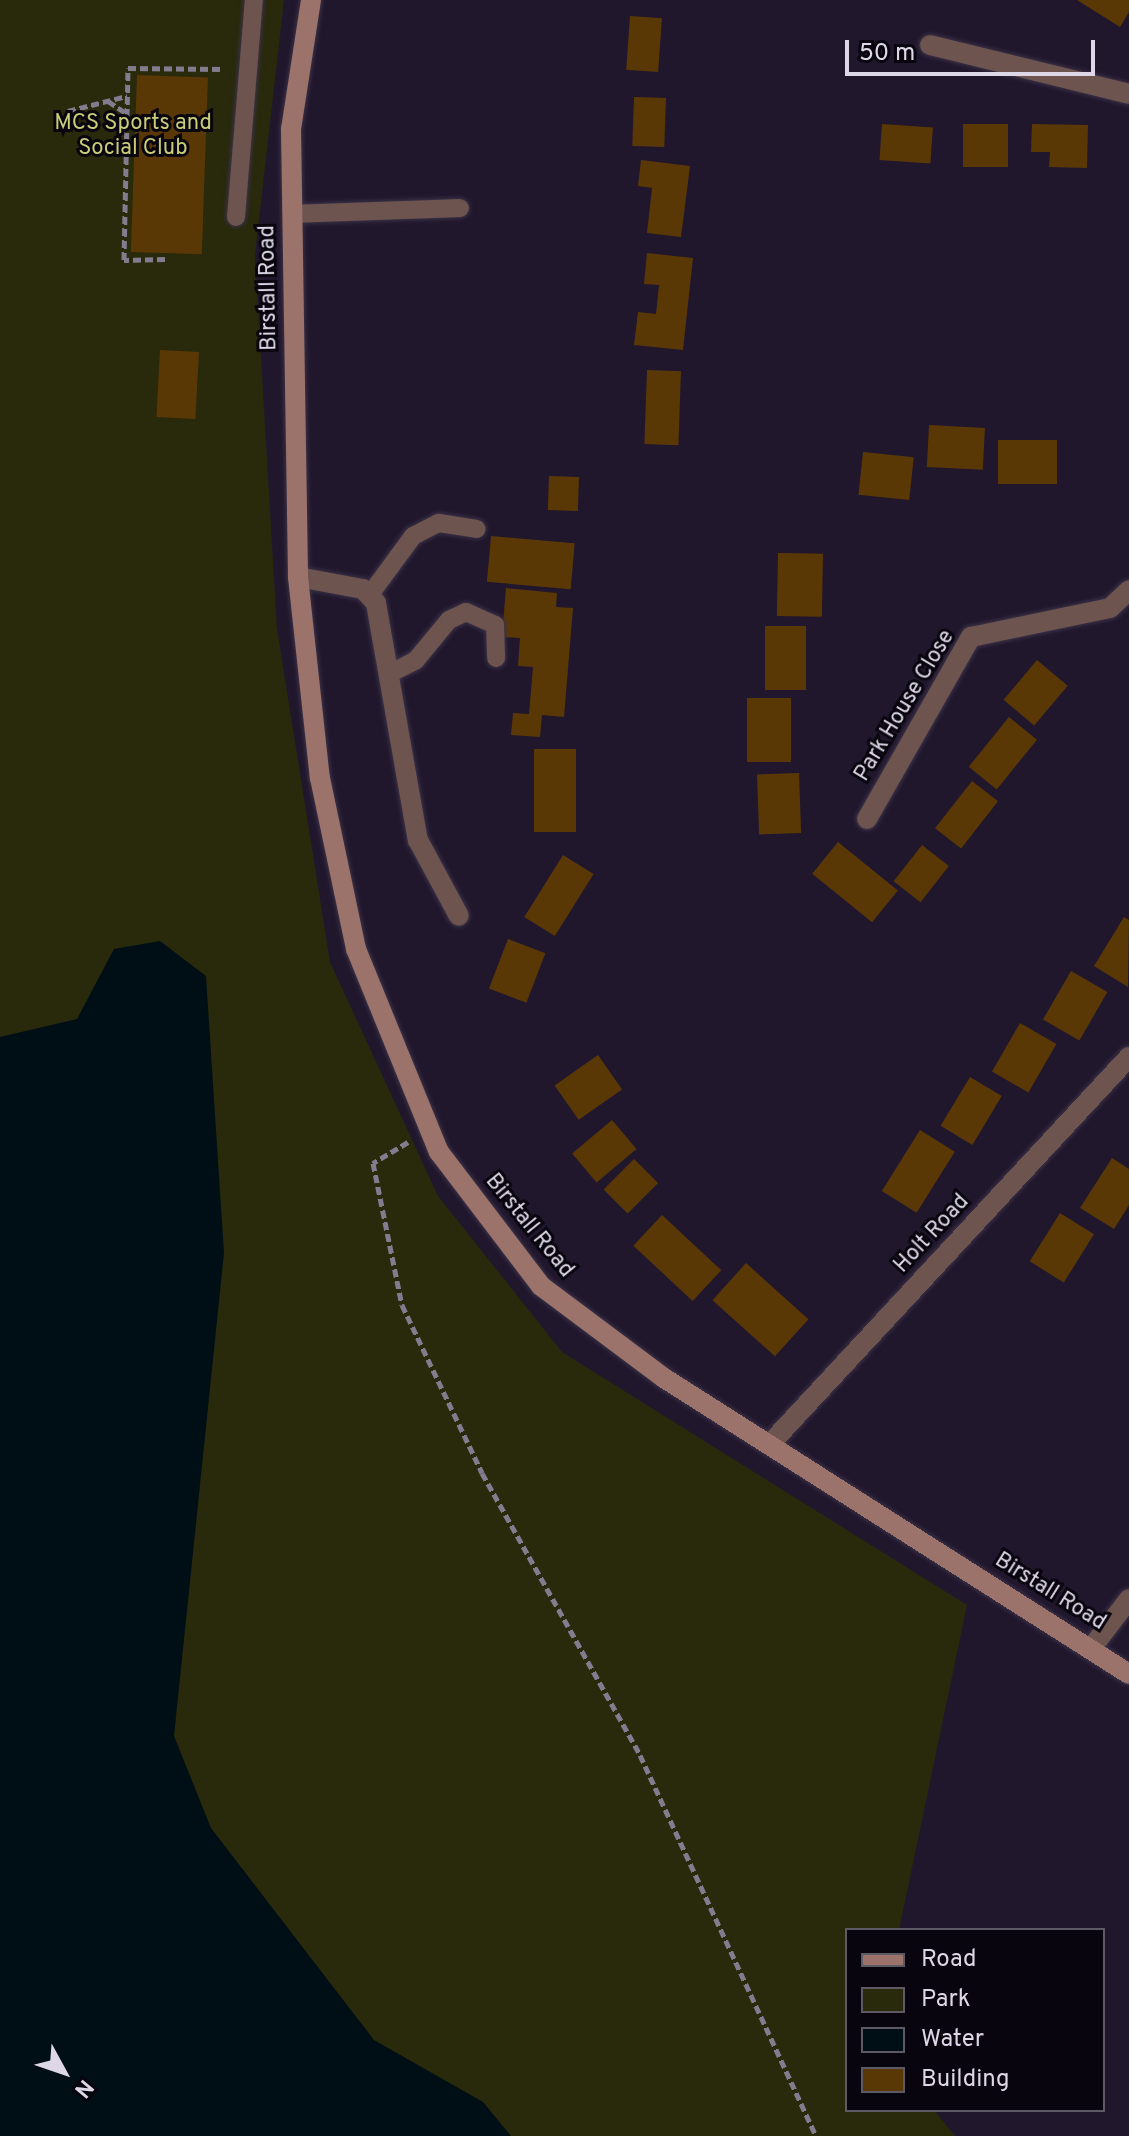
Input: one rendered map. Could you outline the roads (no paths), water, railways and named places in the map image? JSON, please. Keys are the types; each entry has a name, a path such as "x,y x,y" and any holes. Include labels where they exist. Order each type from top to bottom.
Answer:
{"street":[{"name":"Birstall Road","path":"311,0 291,129 298,577 320,778 356,949 429,1129 541,1286 664,1378 1093,1646 1129,1674"},
{"path":"930,45 1129,94"},
{"path":"298,577 369,596 389,674 418,840 459,916"},
{"name":"Park House Close","path":"867,819 971,637 1110,608 1129,590"},
{"name":"Holt Road","path":"770,1444 1129,1057"},
{"path":"1093,1646 1129,1599"}],"lane":[{"path":"236,217 254,0"},
{"path":"292,214 460,208"},
{"path":"369,596 413,536 439,523 477,529"},
{"path":"389,674 416,660 449,620 466,612 495,625 496,658"}],"water":[{"path":"160,941 206,976 224,1253 174,1736 211,1828 374,2040 483,2102 511,2136 0,2136 0,1037 77,1019 114,949"}],"park label":[{"name":"MCS Sports and Social Club","path":"133,136"}]}
